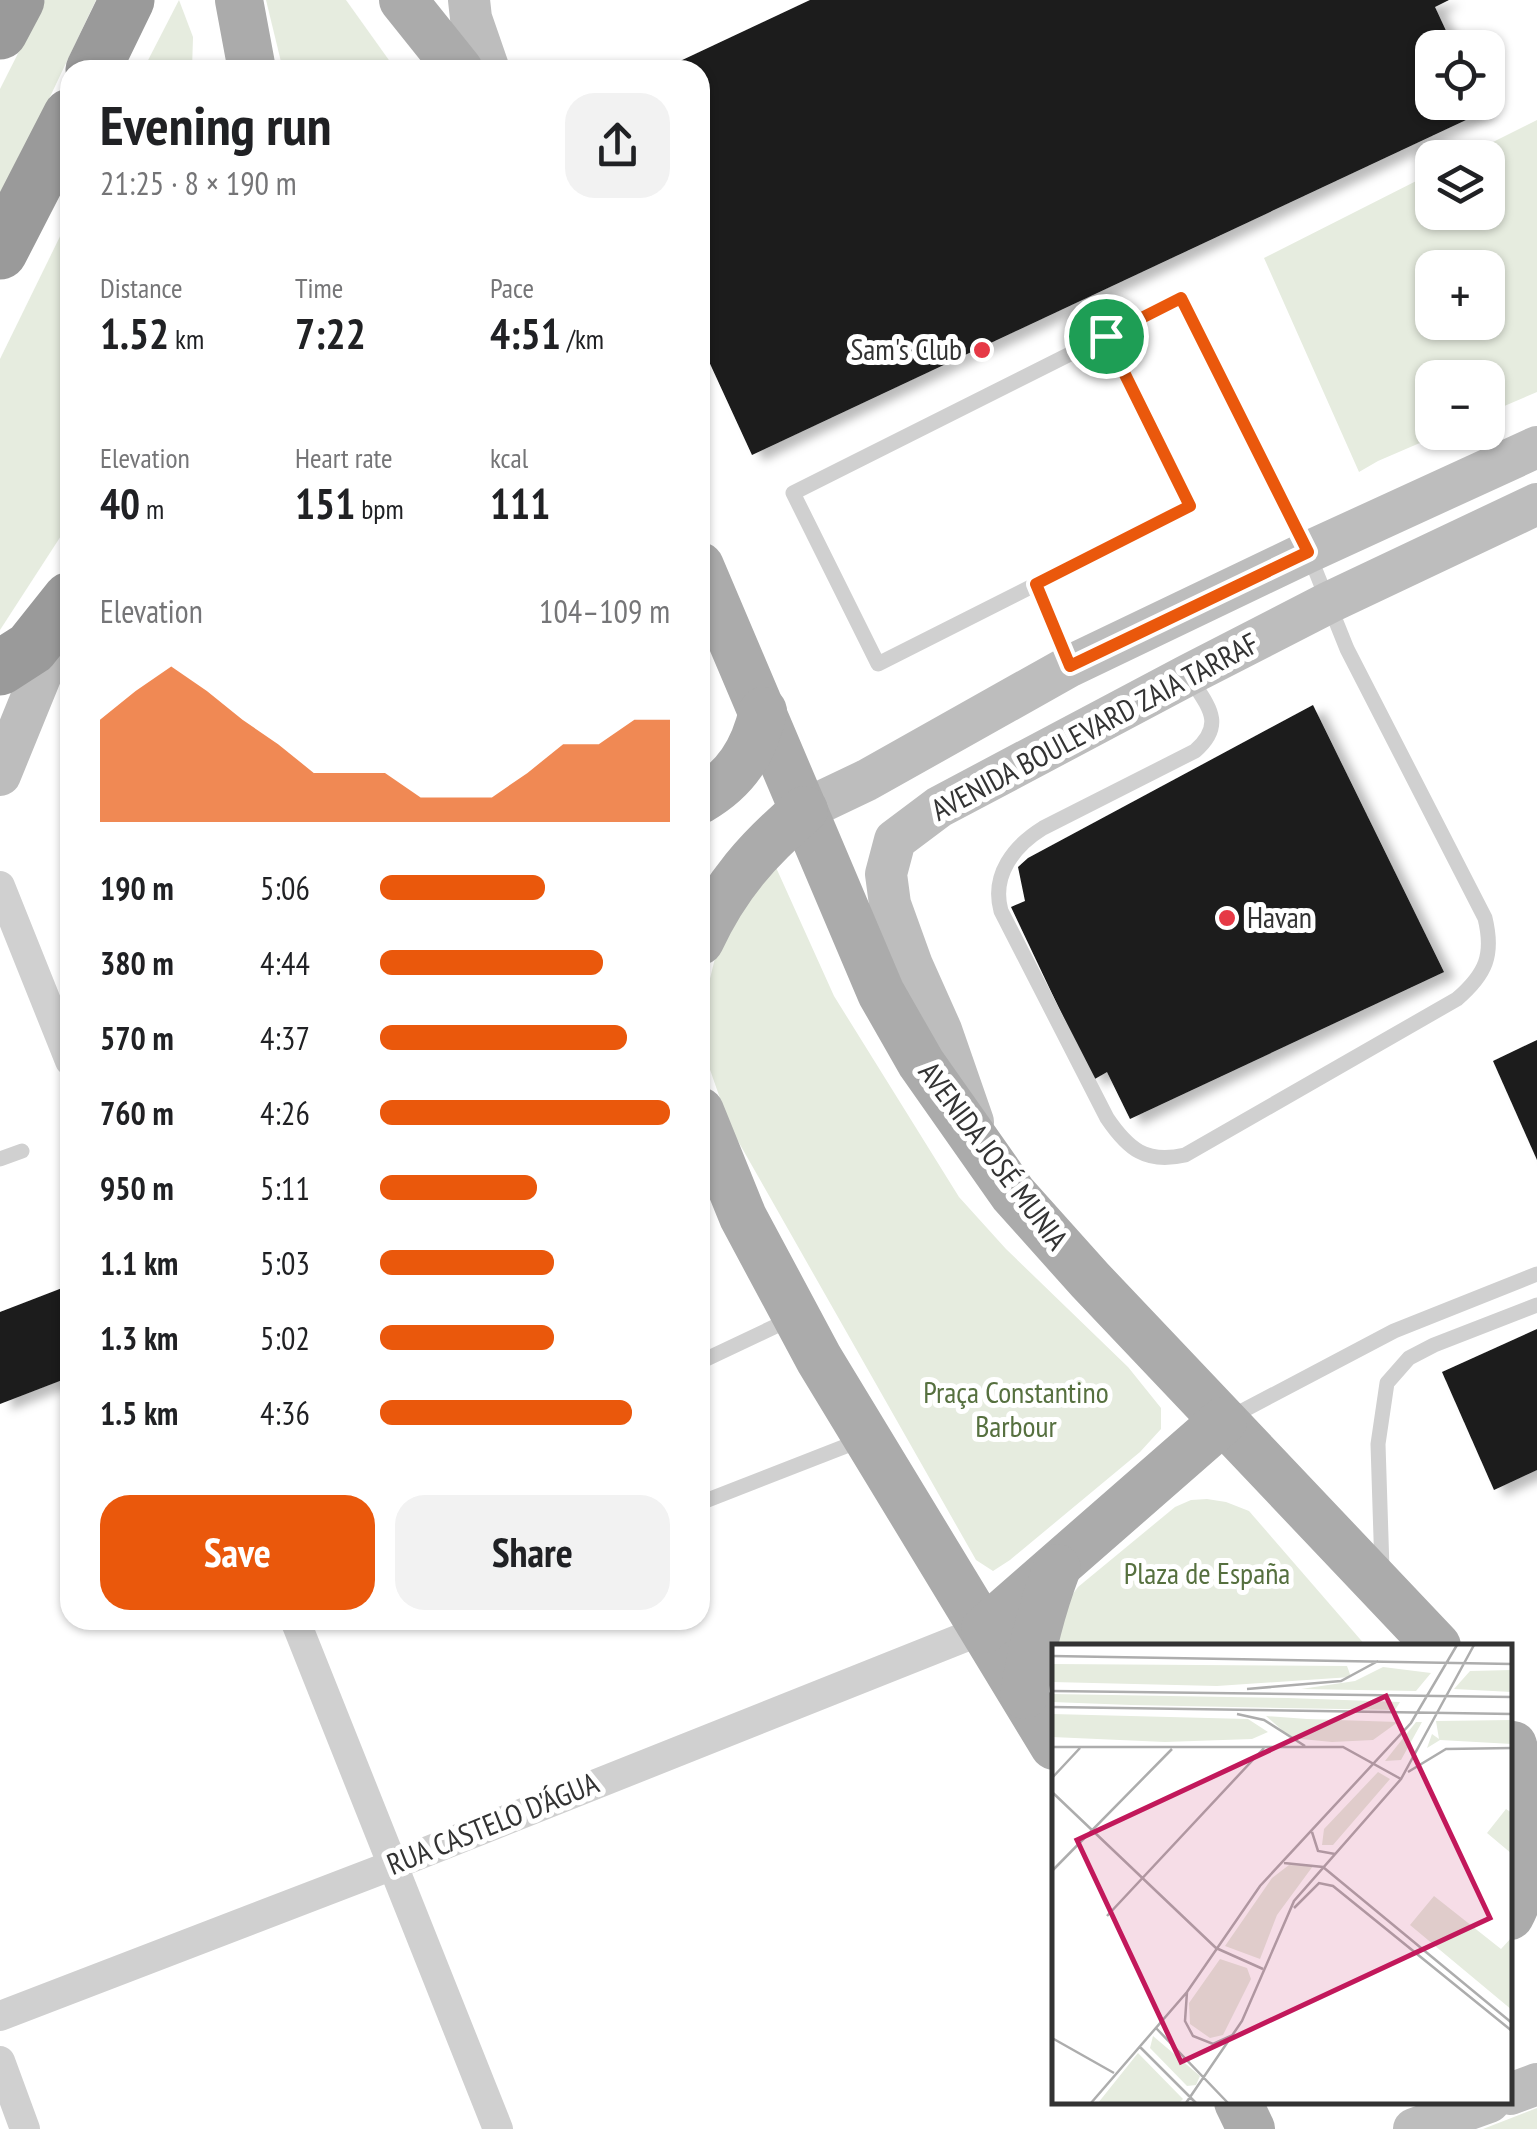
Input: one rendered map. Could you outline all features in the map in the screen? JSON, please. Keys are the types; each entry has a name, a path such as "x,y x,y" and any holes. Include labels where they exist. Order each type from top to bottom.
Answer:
{"highway":[{"path":"0,32 17,0"},
{"path":"0,252 60,135"},
{"path":"0,668 31,648 60,614"}],"main road":[{"path":"239,0 250,60"},
{"path":"404,0 451,60"},
{"path":"469,0 486,60"},
{"name":"AVENIDA BOULEVARD ZAIA TARRAF","path":"804,810 868,780 1070,666 1537,447"},
{"name":"AVENIDA BOULEVARD ZAIA TARRAF","path":"982,1147 941,1030 890,904 886,874 895,840 939,807 1188,675 1330,602 1537,504"},
{"name":"AVENIDA JOSÉ MUNIA","path":"710,589 881,992 920,1062 1013,1194 1435,1644"},
{"path":"0,775 60,627"},
{"path":"710,794 736,772 749,754 763,711"},
{"path":"710,918 738,874 804,810"},
{"path":"710,1135 743,1218 819,1360 1052,1743"},
{"path":"984,1629 1223,1421"},
{"path":"1024,1696 1040,1613 1056,1568"},
{"path":"1512,1913 1518,1904 1531,1843 1520,1755"},
{"path":"1512,2093 1537,2084"},
{"path":"1239,2104 1250,2129"},
{"path":"1414,2129 1483,2104"}],"street":[{"path":"0,886 60,1036"},
{"name":"RUA CASTELO D'ÁGUA","path":"0,2016 984,1629"},
{"path":"298,1630 498,2129"},
{"path":"0,2061 25,2129"}],"lane":[{"path":"1106,336 1190,506 878,664 793,494 1181,298 1308,552 1347,649 1485,918 1490,937 1482,972 1457,999 1184,1155 1167,1159 1151,1158 1134,1149 1107,1118 1001,911 998,898 1005,866 1028,837 1206,742 1212,728 1212,713 1188,675"},
{"path":"1036,584 1070,666"},
{"path":"1223,1421 1394,1332 1537,1274"},
{"path":"1383,1588 1378,1444 1386,1383 1410,1358 1434,1345 1537,1304"},
{"path":"710,1357 796,1316"},
{"path":"710,1499 867,1438"}],"green space":[{"path":"45,0 96,0 67,60 60,60 60,76 0,208 0,89"},
{"path":"179,0 193,37 192,60 148,60"},
{"path":"266,0 346,0 389,60 281,60"},
{"path":"1537,120 1537,392 1505,406 1505,360 1415,360 1415,445 1359,472 1264,258 1415,182 1415,230 1505,230 1505,140 1497,140"},
{"path":"60,236 60,537 0,630 0,359"},
{"name":"Praça Constantino Barbour","path":"774,863 834,996 959,1197 1006,1249 1128,1367 1161,1408 1161,1429 1140,1452 993,1571 976,1560 730,1127 710,1070 710,979 717,950"},
{"name":"Plaza de España","path":"1191,1500 1226,1502 1249,1511 1364,1644 1058,1644 1055,1639 1067,1602 1078,1587 1175,1507"},
{"path":"1537,2108 1537,2129 1483,2129"}],"building":[{"name":"Sam's Club","path":"810,0 1449,0 1435,7 1446,30 1415,30 1415,120 1466,120 1423,140 1415,140 1415,144 752,455 710,364 710,60 682,60"},
{"path":"1313,705 1444,972 1130,1119 1107,1072 1093,1080 1011,907 1025,901 1018,867 1028,858"},
{"path":"1537,1040 1537,1160 1493,1061"},
{"path":"60,1289 60,1381 0,1404 0,1312"},
{"path":"1537,1329 1537,1470 1494,1490 1442,1372"}],"place":[{"name":"Sam's Club","path":"982,350"},
{"name":"Havan","path":"1227,918"}],"route":[{"path":"1181,298 1308,552 1070,666 1036,584 1190,506 1106,336 1181,298"}]}
